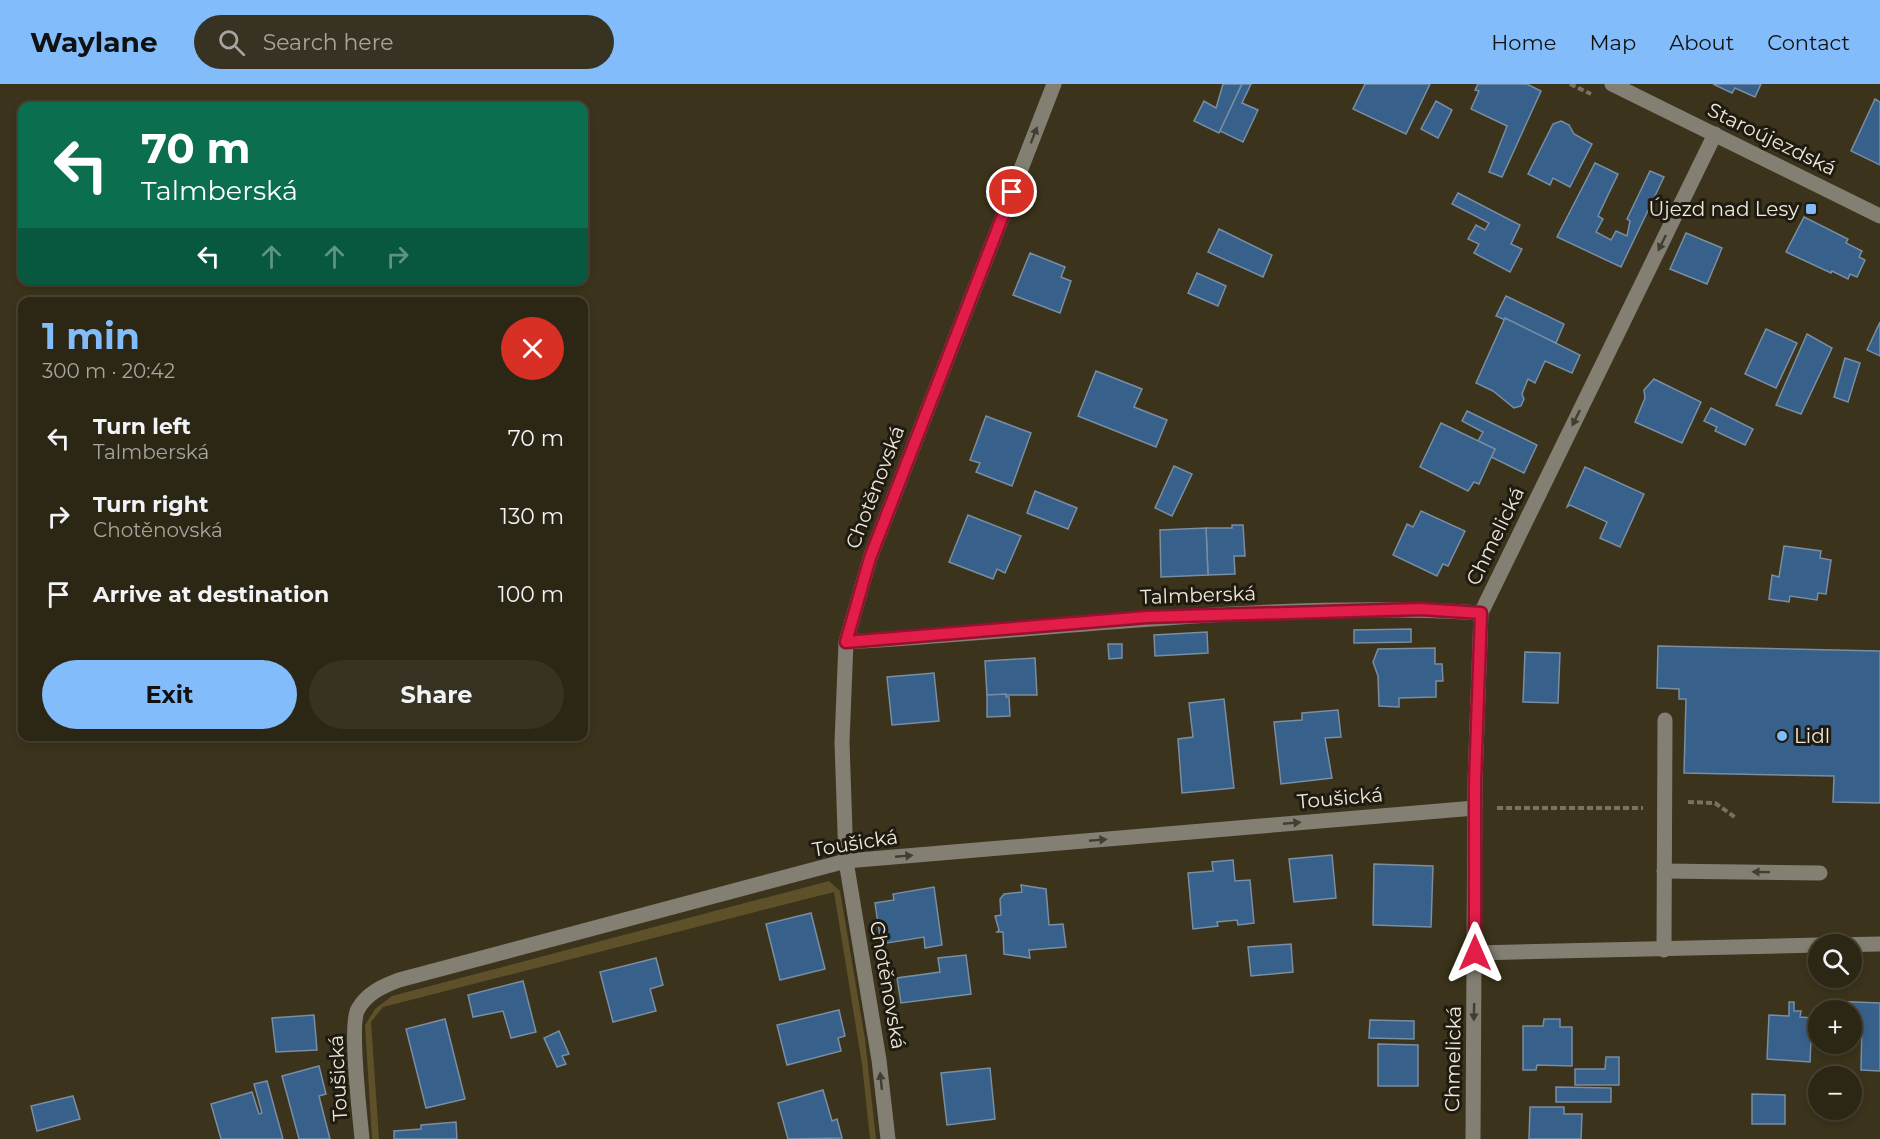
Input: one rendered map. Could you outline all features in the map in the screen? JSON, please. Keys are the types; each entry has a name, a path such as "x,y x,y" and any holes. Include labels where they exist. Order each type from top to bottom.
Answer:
{"street":[{"name":"Chotěnovská","path":"888,1139 879,1060 846,861 842,742 846,642 870,558 1054,84"},
{"name":"Staroújezdská","path":"1612,84 1880,216"},
{"name":"Chmelická","path":"1473,1139 1475,807 1481,613 1715,134"},
{"name":"Talmberská","path":"846,642 1147,617 1420,609 1481,613"},
{"path":"1664,950 1665,720"},
{"name":"Toušická","path":"362,1139 355,1034 357,1010 375,989 399,980 846,861 1475,807"},
{"path":"1664,871 1820,873"},
{"path":"1862,944 1880,944"},
{"path":"1475,953 1808,945"}],"path":[{"path":"1475,807 1664,808 1685,802 1715,803 1736,818"}],"shaded area":[{"path":"829,881 840,891 865,1039 876,1139 870,1139 862,1064 834,892 383,1007 371,1022 379,1139 372,1139 365,1025 375,1009 392,996"}],"building":[{"path":"1223,84 1242,84 1219,133 1194,121 1204,101 1216,108"},
{"path":"1242,84 1251,84 1242,103 1258,110 1243,142 1220,131"},
{"path":"1365,84 1430,84 1406,134 1353,109"},
{"path":"1478,84 1527,84 1541,91 1502,177 1489,172 1507,126 1471,109 1479,91 1475,90"},
{"path":"1713,84 1761,84 1755,97 1735,88 1732,93"},
{"path":"1875,99 1880,102 1880,165 1851,151"},
{"path":"1436,101 1452,110 1438,138 1421,129"},
{"path":"1561,121 1569,125 1574,134 1592,144 1570,187 1553,178 1550,185 1528,174 1553,124"},
{"path":"1595,163 1618,174 1598,216 1603,219 1596,232 1611,240 1616,231 1627,236 1630,221 1627,219 1650,171 1664,177 1621,267 1557,237"},
{"path":"1458,193 1520,225 1511,244 1522,249 1510,272 1474,253 1479,244 1468,239 1476,225 1485,230 1489,223 1452,204"},
{"path":"1804,217 1848,239 1846,243 1862,251 1859,257 1865,260 1857,277 1850,274 1848,279 1786,252"},
{"path":"1219,229 1272,255 1263,277 1208,252"},
{"path":"1686,233 1722,248 1707,284 1670,269"},
{"path":"1030,253 1065,267 1061,277 1071,281 1060,313 1013,295"},
{"path":"1197,273 1226,286 1218,306 1188,293"},
{"path":"1506,296 1564,324 1556,343 1496,316"},
{"path":"1505,318 1580,355 1572,373 1545,361 1535,383 1528,379 1522,394 1524,399 1521,406 1514,408 1493,391 1476,383"},
{"path":"1880,322 1880,356 1867,350"},
{"path":"1766,329 1797,343 1776,388 1745,374"},
{"path":"1807,334 1832,348 1801,414 1776,405"},
{"path":"1845,358 1860,363 1848,402 1834,397"},
{"path":"1096,371 1142,389 1134,407 1167,420 1156,447 1078,416"},
{"path":"1654,379 1701,402 1682,443 1635,422 1645,398 1644,390"},
{"path":"1711,408 1753,429 1745,445 1715,431 1717,427 1704,421"},
{"path":"1467,411 1537,445 1524,473 1491,457 1495,449 1478,441 1483,432 1462,421"},
{"path":"986,416 1031,433 1012,486 976,472 980,463 970,460"},
{"path":"1441,423 1495,449 1479,484 1474,482 1468,491 1420,467"},
{"path":"1174,466 1192,474 1172,516 1155,508"},
{"path":"1585,467 1644,494 1620,547 1600,538 1607,522 1570,505 1567,507"},
{"path":"1035,491 1077,508 1068,529 1027,513"},
{"path":"1421,511 1465,531 1448,566 1443,564 1437,576 1393,555 1407,524 1413,527"},
{"path":"968,515 1021,536 1005,573 997,569 993,579 949,562"},
{"path":"1232,525 1243,525 1245,556 1234,556 1235,574 1208,575 1206,528 1232,528"},
{"path":"1206,528 1208,575 1161,577 1160,530"},
{"path":"1784,546 1821,551 1820,558 1831,560 1826,594 1818,593 1817,600 1790,596 1789,602 1769,599 1772,575 1779,577"},
{"path":"1411,629 1411,642 1354,643 1354,630"},
{"path":"1207,632 1208,653 1155,656 1154,635"},
{"path":"1108,644 1122,644 1122,658 1109,659"},
{"name":"Lidl","path":"1658,646 1880,651 1880,803 1833,802 1834,776 1684,773 1686,699 1679,699 1679,689 1657,688"},
{"path":"1435,648 1435,664 1442,664 1443,681 1436,681 1436,697 1399,698 1399,707 1379,706 1378,676 1373,662 1378,649"},
{"path":"1525,652 1560,653 1558,703 1523,702"},
{"path":"1035,658 1037,695 987,695 985,661"},
{"path":"934,673 939,721 892,725 887,677"},
{"path":"1006,694 1006,697 1009,697 1010,716 987,717 987,695"},
{"path":"1224,699 1234,788 1182,793 1178,739 1193,737 1189,703"},
{"path":"1338,710 1341,737 1325,738 1332,778 1281,784 1274,722 1302,720 1302,713"},
{"path":"1332,855 1336,898 1294,902 1289,859"},
{"path":"1233,860 1235,881 1250,880 1254,923 1238,925 1237,920 1217,922 1218,926 1193,929 1188,873 1213,871 1212,862"},
{"path":"1374,864 1433,866 1431,927 1373,925"},
{"path":"1021,885 1046,889 1049,925 1063,924 1066,947 1029,950 1030,958 1004,954 1003,932 997,932 999,930 995,916 1001,915 1000,899 1004,894 1022,892"},
{"path":"934,887 942,945 925,948 924,937 881,944 875,903 894,900 893,894"},
{"path":"811,913 825,969 780,980 766,924"},
{"path":"1291,944 1293,972 1251,976 1248,947"},
{"path":"966,955 971,994 901,1003 897,978 940,972 938,958"},
{"path":"656,958 663,985 650,989 656,1011 613,1022 600,972"},
{"path":"523,981 536,1032 511,1038 503,1011 473,1017 468,995"},
{"path":"1789,1002 1794,1002 1794,1011 1801,1011 1800,1017 1808,1018 1810,1062 1767,1059 1769,1015 1789,1016"},
{"path":"1862,1002 1880,1003 1880,1071 1862,1070"},
{"path":"839,1010 845,1036 838,1038 841,1051 787,1065 777,1025"},
{"path":"314,1015 317,1050 276,1052 272,1018"},
{"path":"445,1019 465,1099 426,1108 406,1029"},
{"path":"1544,1019 1560,1019 1560,1027 1572,1027 1572,1066 1537,1065 1536,1070 1523,1070 1523,1026 1543,1026"},
{"path":"1370,1020 1414,1021 1414,1039 1369,1038"},
{"path":"559,1031 569,1054 562,1056 566,1064 557,1067 544,1038"},
{"path":"1378,1044 1418,1045 1418,1086 1378,1086"},
{"path":"1606,1057 1619,1057 1619,1085 1575,1085 1575,1069 1605,1069"},
{"path":"319,1066 326,1094 319,1096 330,1139 299,1139 282,1076"},
{"path":"990,1068 995,1119 947,1125 941,1073"},
{"path":"267,1081 283,1139 221,1139 211,1104 252,1092 259,1114 262,1113 254,1084"},
{"path":"1556,1087 1611,1088 1611,1102 1556,1102"},
{"path":"823,1090 832,1121 837,1119 842,1138 788,1139 778,1103"},
{"path":"1752,1094 1785,1095 1785,1124 1752,1124"},
{"path":"73,1096 80,1119 37,1131 31,1106"},
{"path":"1530,1107 1564,1107 1564,1114 1582,1114 1581,1139 1529,1139"},
{"path":"456,1122 457,1139 394,1139 394,1131 421,1129 421,1125"}],"place":[{"name":"Újezd nad Lesy","path":"1811,209"},
{"name":"Lidl","path":"1782,736"}],"route":[{"path":"1012,192 870,558 846,642 1147,617 1420,609 1481,613 1475,781 1475,953"}]}
